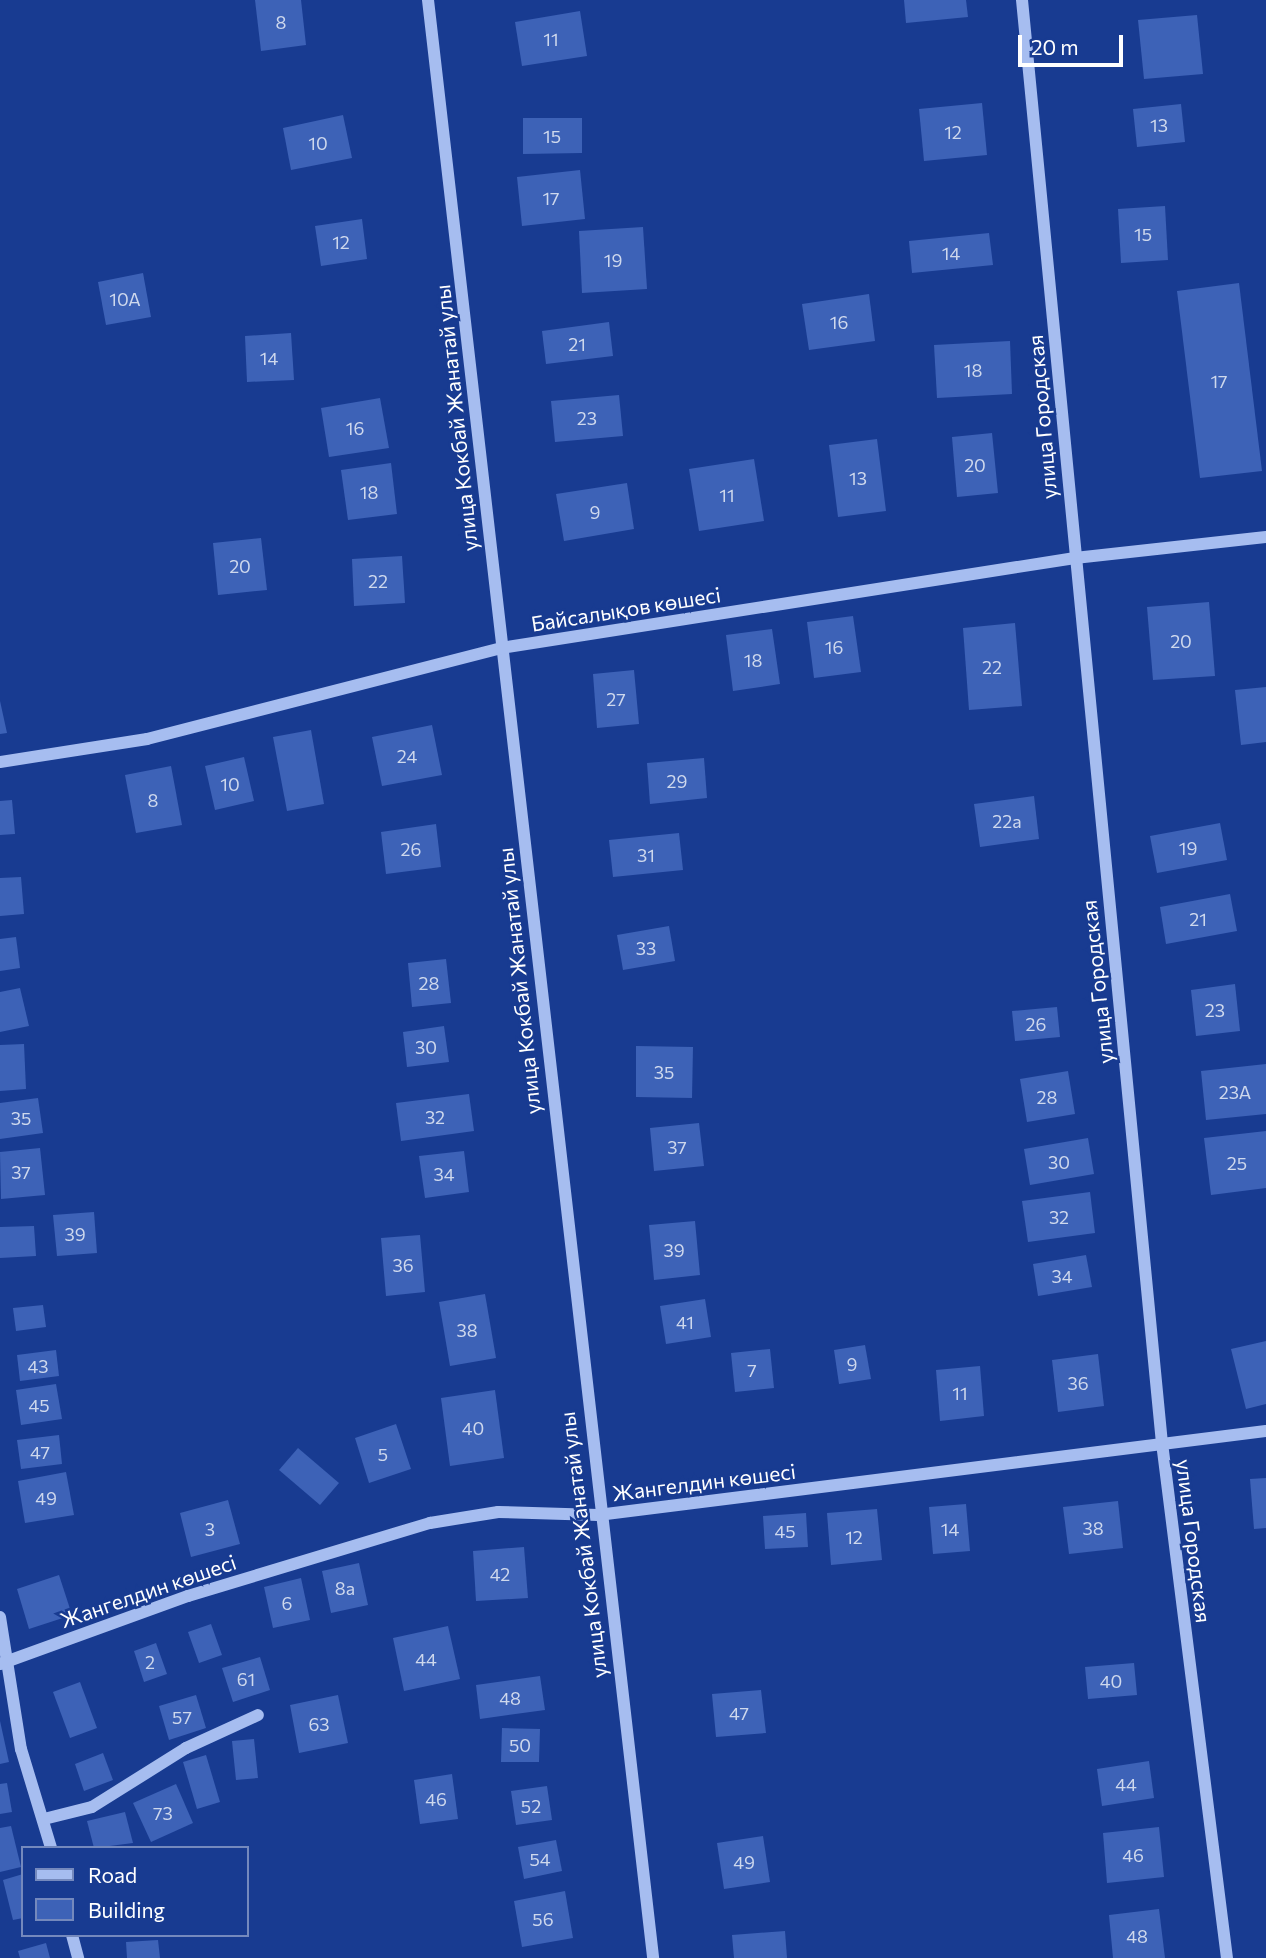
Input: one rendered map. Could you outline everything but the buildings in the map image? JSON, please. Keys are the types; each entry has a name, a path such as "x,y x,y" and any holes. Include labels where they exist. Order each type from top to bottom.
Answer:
{"street":[{"name":"улица Кокбай Жанатай улы","path":"428,0 598,1515 653,1958"},
{"name":"улица Городская","path":"1022,0 1162,1443 1227,1958"},
{"name":"Байсалықов көшесі","path":"0,762 147,739 501,648 1075,558 1266,537"},
{"name":"Жангелдин көшесі","path":"3,1663 188,1595 430,1523 498,1512 598,1515 1266,1431"},
{"path":"0,1617 3,1663 21,1749 51,1846"},
{"path":"44,1819 92,1807 186,1748 258,1715"},
{"path":"73,1937 78,1958"}]}
